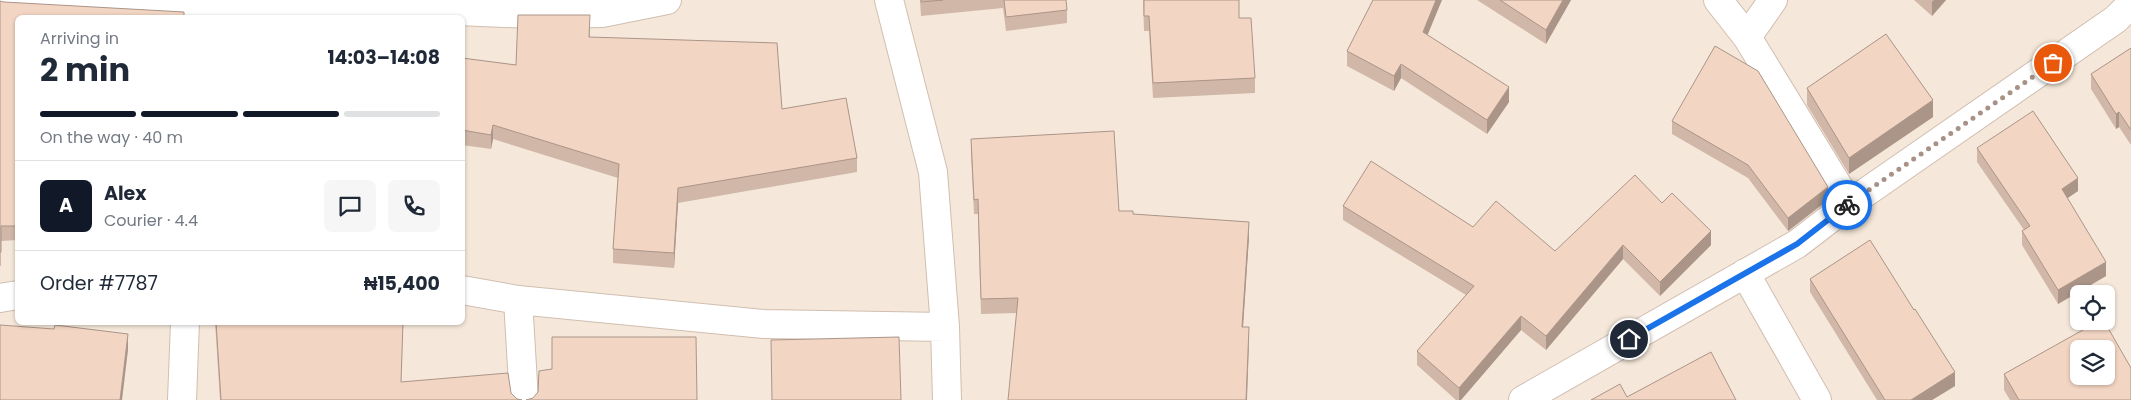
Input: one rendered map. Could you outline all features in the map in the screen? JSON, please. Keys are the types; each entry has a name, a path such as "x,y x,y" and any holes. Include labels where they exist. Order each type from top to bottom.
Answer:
{"street":[{"path":"0,0 173,11 360,7 416,13 531,14 666,0"},
{"path":"889,0 933,172 945,328 947,400"},
{"path":"1718,0 1747,37 1849,204"},
{"path":"1747,37 1773,0"},
{"path":"1523,400 1797,244 1849,204 2116,20 2131,4"},
{"path":"1746,273 1817,400"},
{"path":"465,291 518,300 764,324 945,328"},
{"path":"0,298 15,296"},
{"path":"518,300 524,400"},
{"path":"182,400 185,325"}],"shaded area":[{"path":"0,0 2131,0 2131,400 0,400"}],"building":[{"path":"921,0 943,0 921,2"},
{"path":"1004,0 1066,0 1067,10 1006,17"},
{"path":"1144,0 1239,0 1239,18 1251,18 1255,78 1153,83 1149,16 1144,16"},
{"path":"1373,0 1436,0 1423,32 1509,87 1487,120 1401,64 1394,76 1347,51"},
{"path":"1500,0 1563,0 1546,30"},
{"path":"0,1 184,12 184,15 15,15 15,226 1,226 0,252"},
{"path":"518,15 590,15 589,37 777,43 782,109 846,98 857,158 678,188 674,253 613,249 619,164 493,125 491,135 465,131 465,58 516,65"},
{"path":"1886,34 1933,100 1849,158 1807,88"},
{"path":"1715,46 1758,71 1828,187 1788,218 1748,165 1672,121"},
{"path":"2131,48 2131,130 2119,112 2116,114 2091,74"},
{"path":"2033,111 2078,178 2062,189 2106,262 2058,290 2022,231 2030,226 1977,148"},
{"path":"1114,131 1119,211 1133,211 1133,214 1249,222 1242,327 1249,327 1246,400 1008,400 1018,298 981,299 978,199 974,200 971,139"},
{"path":"1371,161 1473,227 1496,201 1555,251 1635,175 1662,203 1672,193 1711,231 1660,282 1623,245 1546,336 1521,316 1459,388 1417,351 1474,286 1343,206"},
{"path":"1870,240 1955,372 1911,400 1885,400 1810,279"},
{"path":"0,325 54,329 55,325 128,334 120,400 0,400"},
{"path":"216,325 403,325 401,382 508,373 511,393 517,399 522,400 221,400"},
{"path":"2083,330 2109,330 2115,340 2070,340 2070,385 2115,385 2115,340 2131,368 2131,400 2019,400 2004,374"},
{"path":"552,337 696,337 697,400 526,400 533,398 538,392 539,371 552,369"},
{"path":"899,337 901,400 772,400 771,340"},
{"path":"1711,352 1736,400 1591,400 1620,384 1627,397"}],"way so far":[{"path":"1847,205 2053,63"}],"route":[{"path":"1629,339 1797,244 1847,205"}]}
